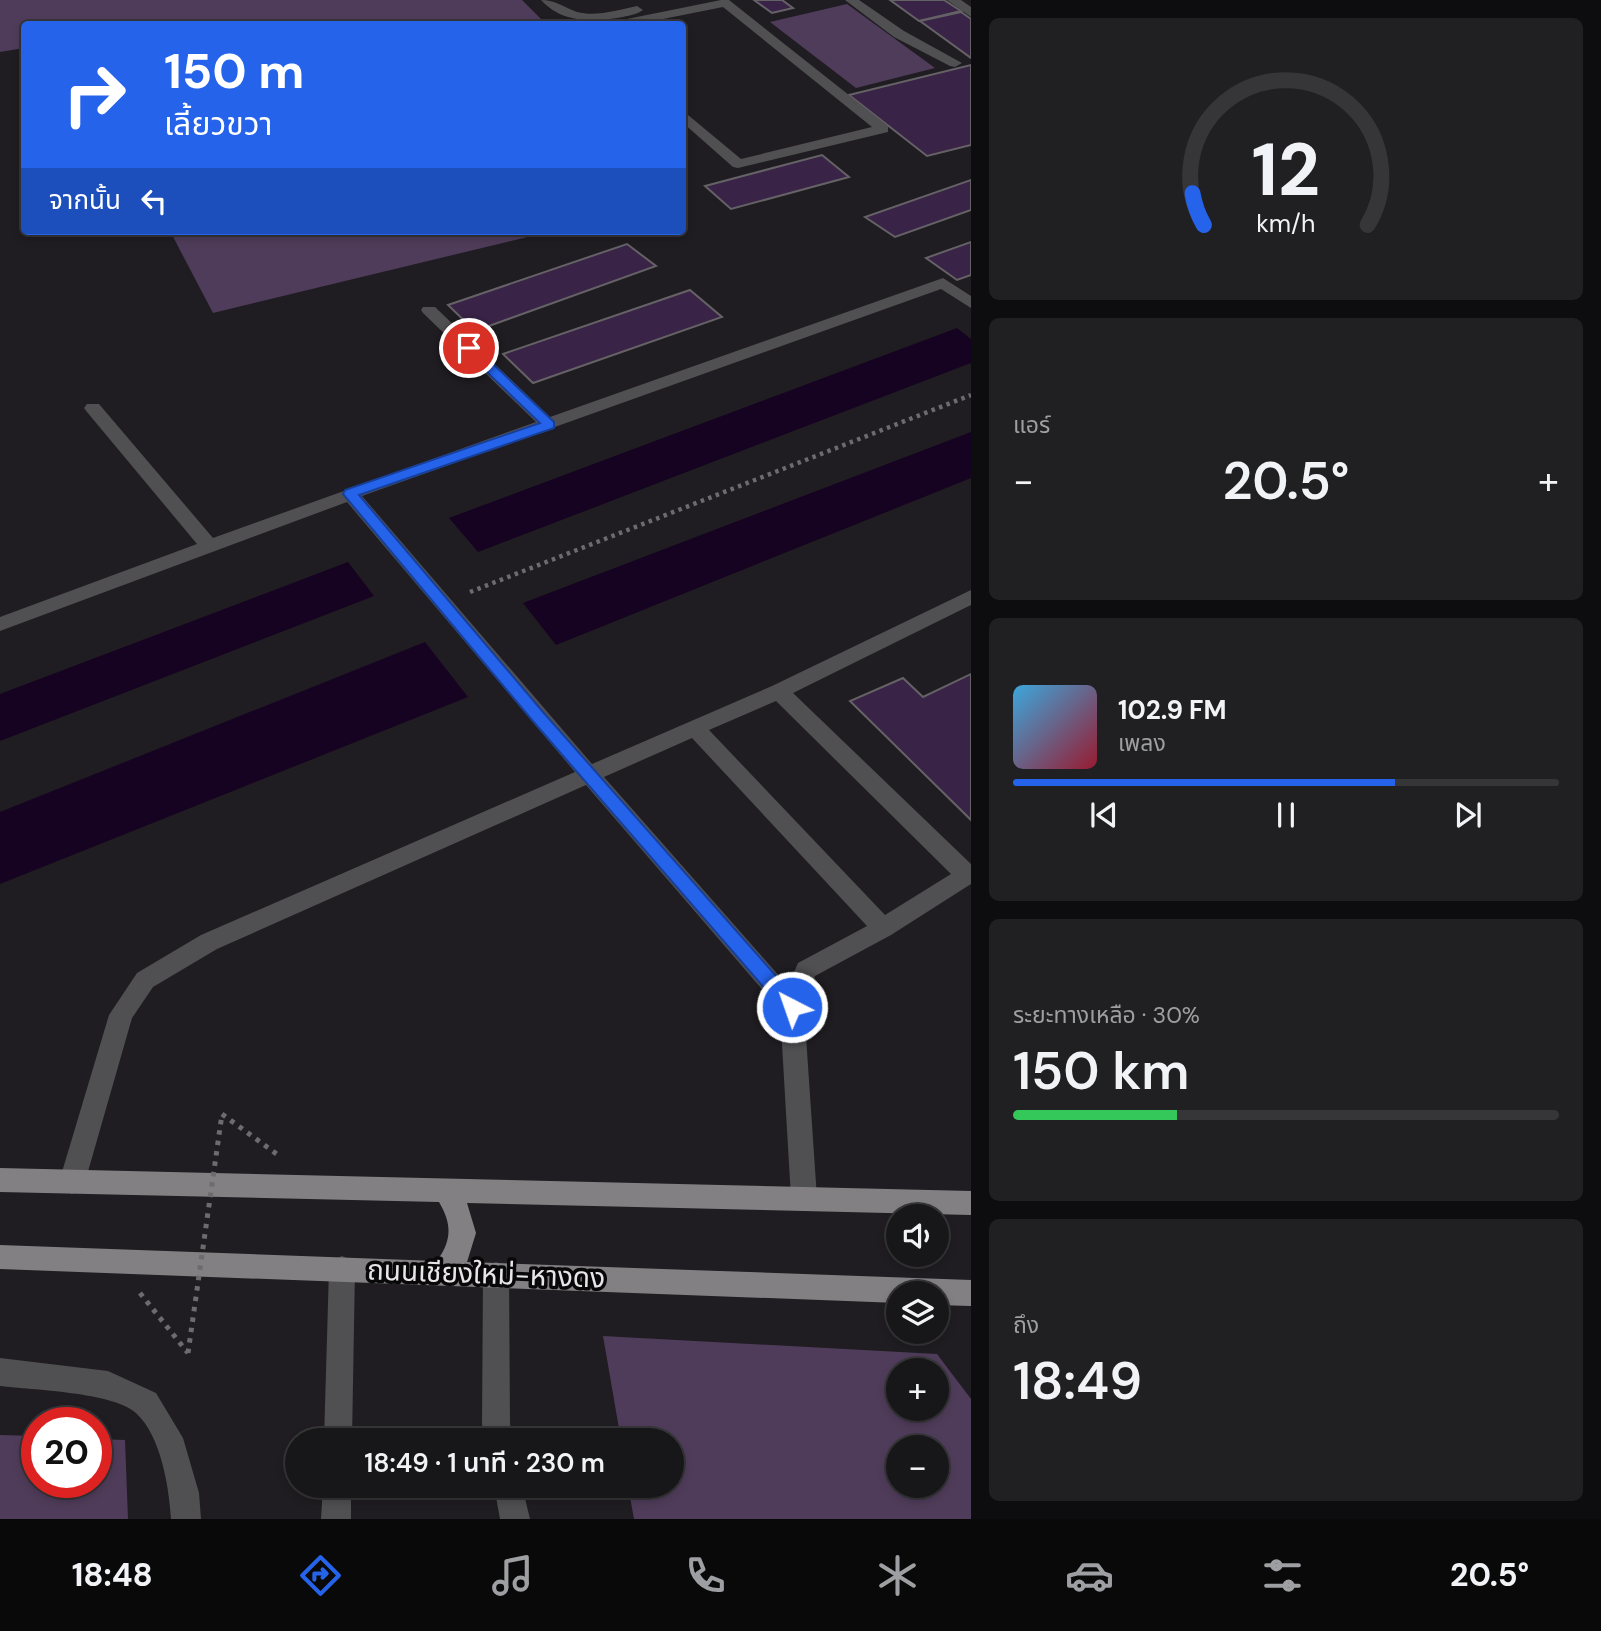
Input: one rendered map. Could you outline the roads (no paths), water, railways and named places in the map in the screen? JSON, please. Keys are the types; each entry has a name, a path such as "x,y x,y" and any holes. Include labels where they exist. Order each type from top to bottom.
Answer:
{"main road":[{"path":"0,1180 971,1203"},
{"path":"444,1273 459,1254 465,1233 459,1210 446,1191"},
{"name":"ถนนเชียงใหม่-หางดง","path":"0,1257 971,1293"}],"street":[{"path":"547,0 580,21 687,0"},
{"path":"852,0 899,34 956,63"},
{"path":"953,0 971,13"},
{"path":"637,21 725,3 883,129 738,164 686,118"},
{"path":"0,624 350,494 943,283 971,303"},
{"path":"429,310 549,425"},
{"path":"93,408 209,546"},
{"path":"350,494 440,603 792,1007"},
{"path":"72,1182 121,1015 145,980 209,942 779,691 971,597"},
{"path":"779,691 968,874 883,928 806,970 792,1007 804,1198"},
{"path":"695,728 883,928"},
{"path":"338,1428 342,1269"},
{"path":"496,1275 497,1428"},
{"path":"0,1373 108,1385 146,1403 169,1438 184,1493 186,1519"},
{"path":"337,1498 337,1519"},
{"path":"511,1498 515,1519"}]}
